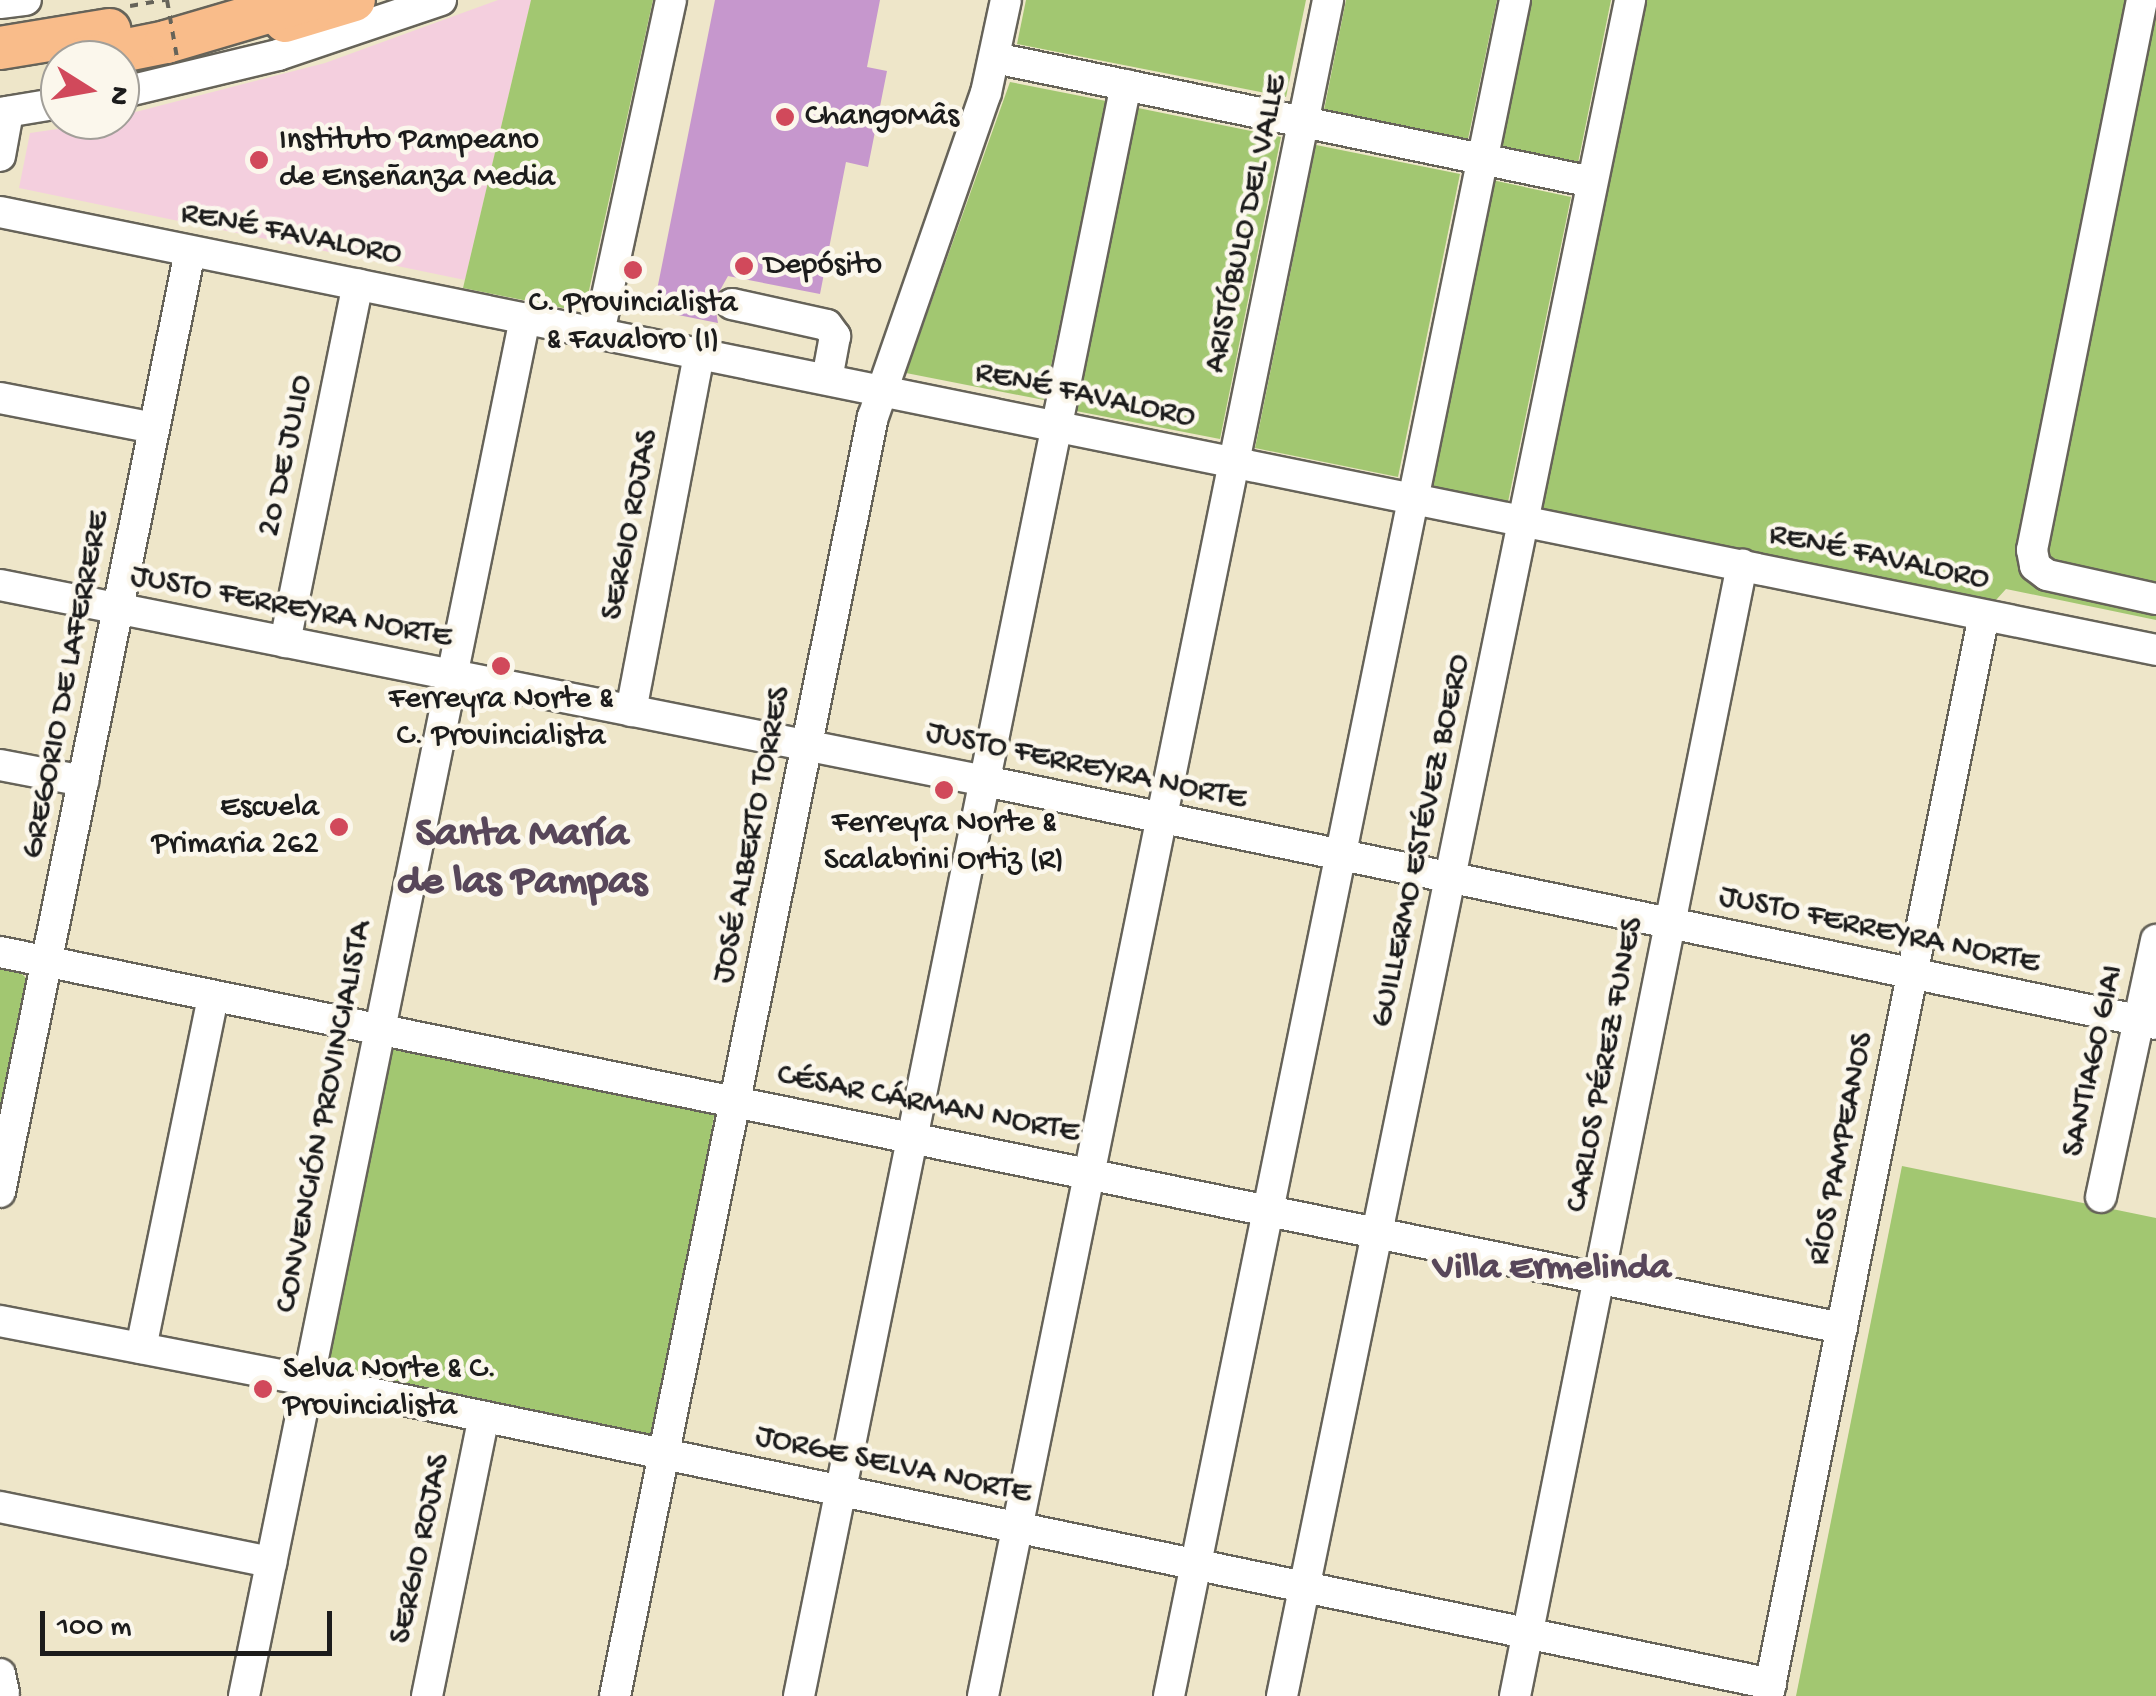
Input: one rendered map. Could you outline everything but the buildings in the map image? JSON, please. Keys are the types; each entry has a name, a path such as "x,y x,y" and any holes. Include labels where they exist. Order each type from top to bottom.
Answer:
{"highway":[{"path":"140,45 309,0"},
{"path":"3,81 141,24 204,30 298,18 354,0"},
{"path":"3,81 40,69"}],"street":[{"path":"0,4 26,0"},
{"path":"140,88 278,55 441,0"},
{"path":"599,333 671,0"},
{"name":"JOSÉ ALBERTO TORRES","path":"616,1696 806,746 882,390 995,58 1006,0"},
{"name":"ARISTÓBULO DEL VALLE","path":"983,1696 1328,0"},
{"path":"1170,1696 1515,0"},
{"name":"GUILLERMO ESTÉVEZ BOERO","path":"1282,1696 1630,0"},
{"path":"2142,0 2032,550 2035,566 2048,576 2156,598"},
{"path":"995,58 1592,182"},
{"path":"0,156 3,81 40,96"},
{"path":"799,1696 1126,85"},
{"name":"RENÉ FAVALORO","path":"0,212 2156,650"},
{"name":"GREGORIO DE LAFERRERE","path":"0,1192 190,250"},
{"name":"20 DE JULIO","path":"285,642 358,284"},
{"path":"732,304 827,325 835,336 827,379"},
{"name":"CONVENCIÓN PROVINCIALISTA","path":"244,1696 525,318"},
{"name":"SERGIO ROJAS","path":"632,711 699,353"},
{"path":"0,398 154,428"},
{"name":"CARLOS PÉREZ FUNES","path":"1515,1696 1742,566"},
{"name":"JUSTO FERREYRA NORTE","path":"0,586 985,781 2147,1022"},
{"name":"RÍOS PAMPEANOS","path":"1770,1690 1984,615"},
{"path":"0,765 83,781"},
{"name":"SANTIAGO GIAI","path":"2101,1197 2147,1022 2156,940"},
{"name":"CÉSAR CÁRMAN NORTE","path":"0,952 1842,1328"},
{"path":"141,1348 213,996"},
{"name":"JORGE SELVA NORTE","path":"0,1321 308,1380 1528,1633 1770,1690"},
{"name":"SERGIO ROJAS","path":"426,1696 484,1417"},
{"path":"0,1508 271,1562"}],"path":[{"path":"167,0 204,30"}],"shaded area":[{"name":"Instituto Pampeano de Enseñanza Media","path":"498,0 531,0 465,280 19,188 30,133 40,132 40,140 140,140 140,111 325,63"}],"green space":[{"path":"531,0 653,0 588,295 583,305 573,310 463,288"},
{"path":"1026,0 1306,0 1286,97 1017,44"},
{"path":"1346,0 1497,0 1468,139 1324,110"},
{"path":"1529,0 1611,0 1578,163 1499,147"},
{"path":"1644,0 2156,0 2156,620 2006,589 1996,600 1540,509"},
{"path":"1010,82 1106,101 1044,400 906,373"},
{"path":"1138,108 1281,137 1220,439 1076,411"},
{"path":"1316,145 1460,174 1398,477 1255,448"},
{"path":"1492,180 1571,197 1508,502 1430,486"},
{"path":"0,967 19,971 28,980 0,1122"},
{"path":"393,1046 715,1111 656,1426 649,1435 328,1367"},
{"path":"1902,1166 2156,1218 2156,1696 1796,1696"}],"place":[{"name":"ChangoMâs","path":"785,117"},
{"name":"Instituto Pampeano de Enseñanza Media","path":"259,160"},
{"name":"Depósito","path":"744,266"},
{"name":"C. Provincialista & Favaloro (I)","path":"633,270"},
{"name":"Ferreyra Norte & C. Provincialista","path":"501,666"},
{"name":"Ferreyra Norte & Scalabrini Ortiz (R)","path":"944,790"},
{"name":"Escuela Primaria 262","path":"339,827"},
{"name":"Selva Norte & C. Provincialista","path":"263,1389"}],"district":[{"name":"Santa María de las Pampas","path":"522,860"},
{"name":"Villa Ermelinda","path":"1552,1270"}]}
